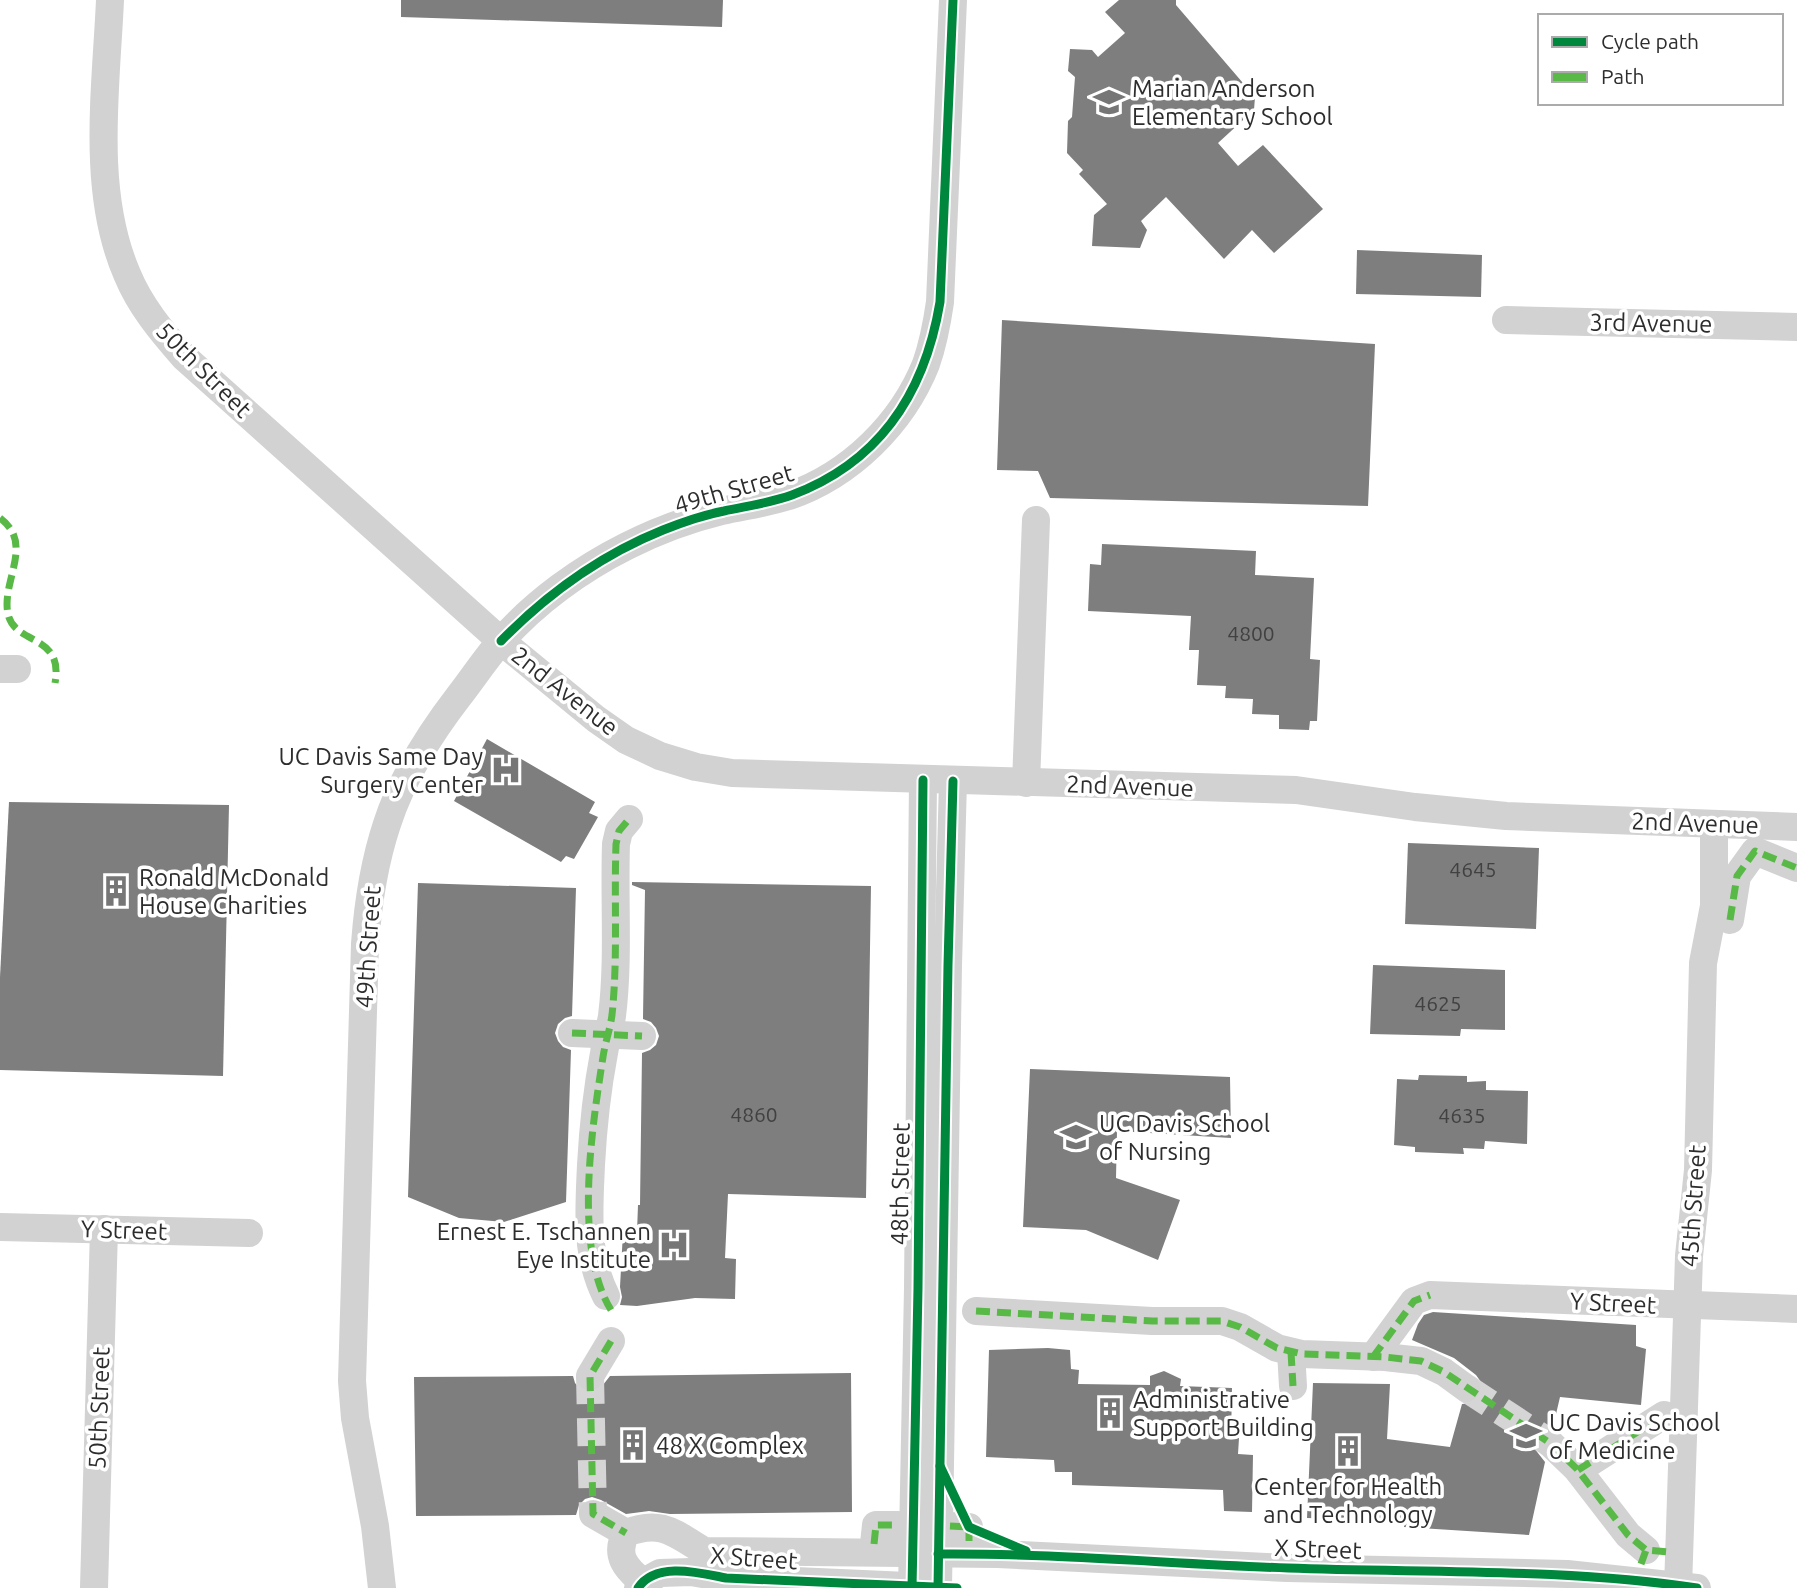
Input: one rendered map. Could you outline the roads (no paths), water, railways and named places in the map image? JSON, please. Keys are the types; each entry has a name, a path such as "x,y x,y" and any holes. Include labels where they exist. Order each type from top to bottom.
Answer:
{"street":[{"name":"50th Street","path":"110,0 104,169 106,202 114,240 127,275 141,301 159,329 184,357 501,641"},
{"name":"49th Street","path":"382,1588 375,1526 357,1431 352,1381 365,944 368,902 387,822 403,784 446,713 501,641 555,592 587,569 627,547 691,520 790,495 836,473 865,451 890,425 906,403 926,364 935,334 940,302 953,0"},
{"name":"3rd Avenue","path":"1506,320 1797,327"},
{"path":"1026,783 1036,520"},
{"name":"2nd Avenue","path":"501,641 596,719 626,740 660,756 732,774 1296,790 1506,816 1797,827"},
{"name":"48th Street","path":"923,780 918,1278 925,1587"},
{"name":"48th Street","path":"925,1554 953,781"},
{"path":"608,1304 598,1281 588,1215 594,1122 612,1018 617,936 616,844 619,831 629,819"},
{"name":"45th Street","path":"1684,1587 1689,1256 1698,1170 1703,963 1714,906 1714,824"},
{"path":"1730,920 1737,876 1755,850 1797,868"},
{"path":"572,1033 642,1037"},
{"name":"Y Street","path":"0,1227 248,1233"},
{"name":"50th Street","path":"94,1588 104,1229"},
{"name":"Y Street","path":"1373,1357 1414,1301 1430,1295 1687,1307 1797,1309"},
{"path":"976,1311 1152,1321 1222,1321 1291,1352 1421,1361 1444,1372 1466,1388"},
{"path":"590,1376 611,1341"},
{"path":"1291,1352 1293,1386"},
{"path":"1578,1470 1664,1415"},
{"path":"1550,1443 1578,1470 1628,1535 1652,1555"},
{"path":"593,1514 626,1533 620,1551 623,1562 641,1585"},
{"name":"X Street","path":"626,1533 651,1525 666,1528 704,1550 998,1554 1287,1568 1567,1574 1684,1587"},
{"path":"874,1544 876,1525 898,1525"},
{"name":"X Street","path":"641,1585 660,1573 691,1572 726,1578 957,1588"}],"tunnel":[{"path":"590,1376 593,1514"},
{"path":"1466,1388 1550,1443"}],"place":[{"name":"Marian Anderson Elementary School","path":"1109,102"},
{"name":"UC Davis Same Day Surgery Center","path":"506,770"},
{"name":"Ronald McDonald House Charities","path":"116,891"},
{"name":"UC Davis School of Nursing","path":"1076,1137"},
{"name":"Ernest E. Tschannen Eye Institute","path":"674,1245"},
{"name":"Administrative Support Building","path":"1110,1413"},
{"name":"UC Davis School of Medicine","path":"1526,1436"},
{"name":"48 X Complex","path":"633,1445"},
{"name":"Center for Health and Technology","path":"1348,1451"}]}
